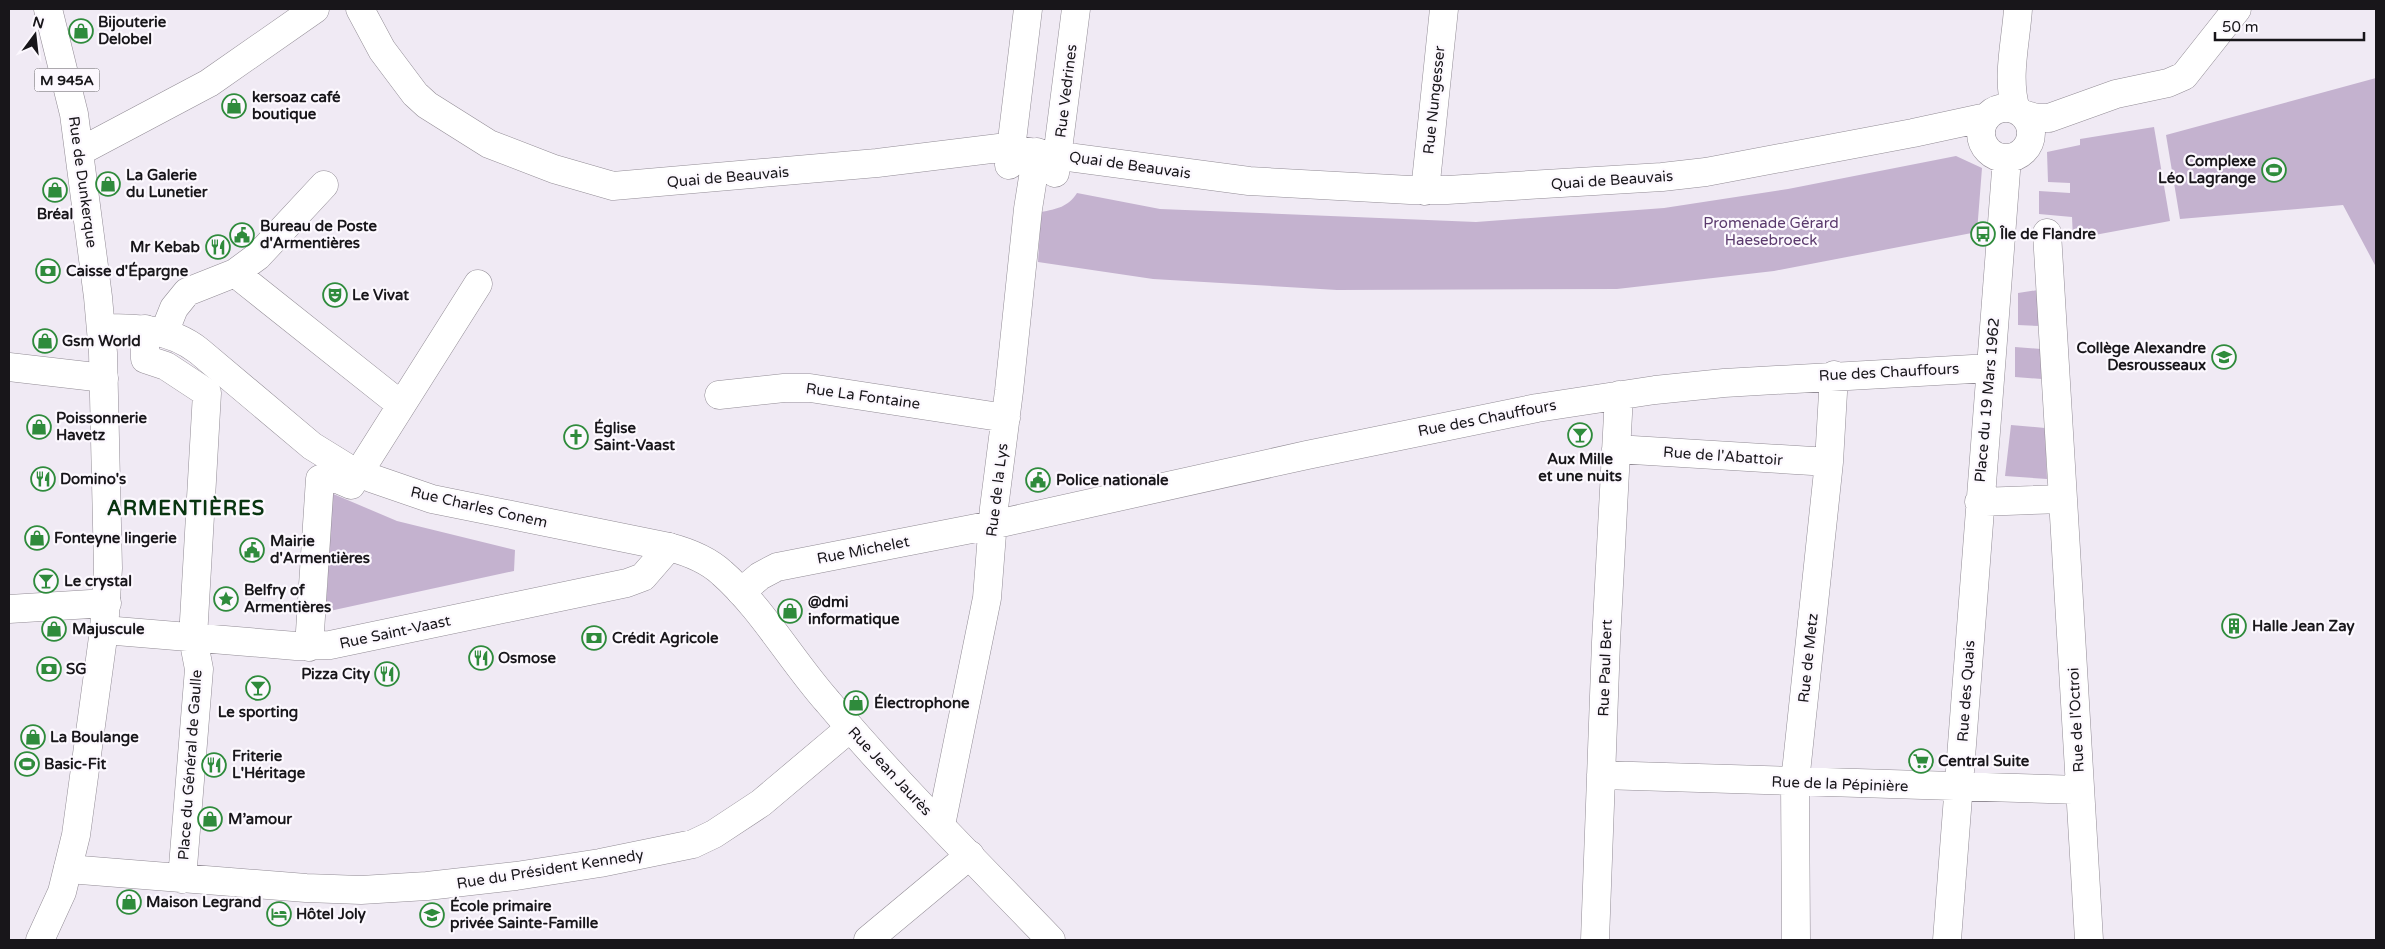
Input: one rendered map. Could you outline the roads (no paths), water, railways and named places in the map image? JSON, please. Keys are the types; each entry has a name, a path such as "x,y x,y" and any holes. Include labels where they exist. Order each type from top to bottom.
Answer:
{"street":[{"name":"Rue de Dunkerque","path":"48,9 69,88 102,328"},
{"path":"79,152 209,83 315,9"},
{"name":"Quai de Beauvais","path":"360,9 382,50 415,94 427,105 489,144 581,178 621,187 955,155 986,149 1034,160 1220,178 1306,185 1425,191 1662,177 1706,172 1914,133 2005,113"},
{"path":"382,9 402,76"},
{"path":"1028,9 1034,160"},
{"name":"Rue Vedrines","path":"1034,160 1076,9"},
{"name":"Rue Nungesser","path":"1425,191 1444,9"},
{"path":"2006,151 1981,132 2005,113 2011,92 2018,9"},
{"path":"2005,113 2049,118 2116,94 2168,83 2184,76 2237,9"},
{"path":"2006,151 2045,133 2097,101"},
{"path":"2005,113 2031,128 2030,140 2006,151"},
{"name":"Quai de Beauvais","path":"1914,133 1958,134 2006,151"},
{"name":"Place du 19 Mars 1962","path":"2006,151 1980,502 2063,499"},
{"name":"Rue de la Lys","path":"941,825 984,615 992,525 1006,418 1034,160"},
{"name":"Place du Général de Gaulle","path":"182,879 199,669 193,638 207,393 166,366 145,359 155,331 187,292 235,273 258,256 324,185"},
{"path":"2047,232 2063,499"},
{"path":"235,273 401,405"},
{"path":"309,647 320,479 337,479 351,485 478,284"},
{"path":"40,940 55,911 76,835 107,603 102,328"},
{"name":"Rue Charles Conem","path":"102,328 155,331 191,345 312,446 358,472 432,499 668,547 689,553 723,574 741,592"},
{"path":"9,367 104,378"},
{"name":"Rue des Chauffours","path":"992,525 1456,423 1619,395 1724,383 1834,375 1990,368"},
{"name":"Rue de Metz","path":"1796,940 1795,782 1829,462 1834,375"},
{"name":"Rue La Fontaine","path":"720,395 784,388 810,388 1006,418"},
{"name":"Rue Paul Bert","path":"1595,940 1619,395"},
{"name":"Rue de l'Abattoir","path":"1616,449 1829,462"},
{"name":"Rue de l'Octroi","path":"2063,499 2089,940"},
{"name":"Rue des Quais","path":"1947,940 1980,502"},
{"name":"Rue Michelet","path":"741,592 760,576 777,567 992,525"},
{"name":"Rue Saint-Vaast","path":"104,630 309,647 343,643 627,583 643,577 668,547"},
{"name":"Rue Jean Jaurès","path":"741,592 807,678 850,728 1050,940"},
{"path":"9,609 107,603"},
{"name":"Rue du Président Kennedy","path":"210,881 334,890 397,888 549,872 681,846 703,840 746,814 850,728"},
{"name":"Rue de la Pépinière","path":"1601,775 1959,788 2080,790"},
{"path":"868,940 970,854"},
{"name":"Place du Général de Gaulle","path":"68,869 210,881"}],"place":[{"name":"Bijouterie Delobel","path":"81,31"},
{"name":"kersoaz café boutique","path":"234,106"},
{"name":"Complexe Léo Lagrange","path":"2274,170"},
{"name":"La Galerie du Lunetier","path":"108,184"},
{"name":"Bréal","path":"55,190"},
{"name":"Île de Flandre","path":"1983,234"},
{"name":"Bureau de Poste d'Armentières","path":"242,235"},
{"name":"Mr Kebab","path":"218,247"},
{"name":"Caisse d'Épargne","path":"48,271"},
{"name":"Le Vivat","path":"335,295"},
{"name":"Gsm World","path":"45,341"},
{"name":"Collège Alexandre Desrousseaux","path":"2224,357"},
{"name":"Poissonnerie Havetz","path":"39,427"},
{"name":"Aux Mille et une nuits","path":"1580,435"},
{"name":"Église Saint-Vaast","path":"576,437"},
{"name":"Domino's","path":"43,479"},
{"name":"Police nationale","path":"1038,480"},
{"name":"Fonteyne lingerie","path":"37,538"},
{"name":"Mairie d'Armentières","path":"252,550"},
{"name":"Le crystal","path":"46,581"},
{"name":"Belfry of Armentières","path":"226,599"},
{"name":"@dmi informatique","path":"790,611"},
{"name":"Halle Jean Zay","path":"2234,626"},
{"name":"Majuscule","path":"54,629"},
{"name":"Crédit Agricole","path":"594,638"},
{"name":"Osmose","path":"481,658"},
{"name":"SG","path":"49,669"},
{"name":"Pizza City","path":"387,674"},
{"name":"Le sporting","path":"258,688"},
{"name":"Électrophone","path":"856,703"},
{"name":"La Boulange","path":"33,737"},
{"name":"Central Suite","path":"1921,761"},
{"name":"Basic-Fit","path":"27,764"},
{"name":"Friterie L'Héritage","path":"214,765"},
{"name":"M’amour","path":"210,819"},
{"name":"Maison Legrand","path":"129,902"},
{"name":"Hôtel Joly","path":"279,914"},
{"name":"École primaire privée Sainte-Famille","path":"432,915"}],"district":[{"name":"ARMENTIÈRES","path":"186,509"}],"park label":[{"name":"Promenade Gérard Haesebroeck","path":"1771,232"}]}
